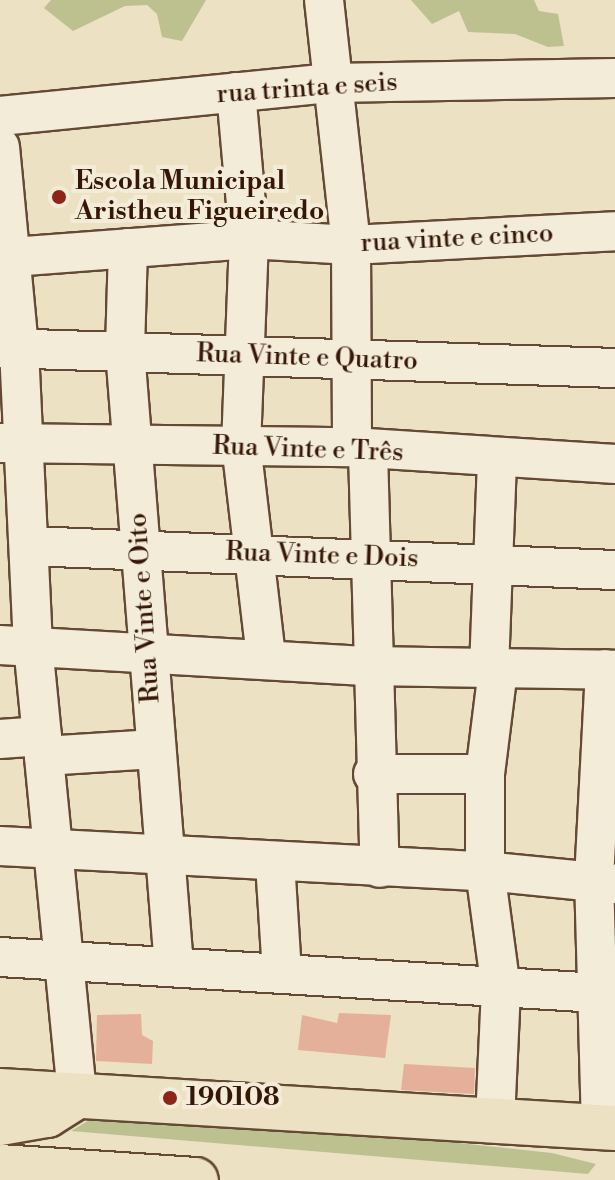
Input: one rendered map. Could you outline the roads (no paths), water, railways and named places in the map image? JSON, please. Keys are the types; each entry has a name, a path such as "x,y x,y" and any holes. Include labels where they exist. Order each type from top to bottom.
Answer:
{"main road":[{"path":"0,1091 608,1128"},
{"path":"0,1123 47,1115 77,1096"},
{"path":"0,1167 196,1180"}],"street":[{"path":"324,0 351,245 352,361 367,557 373,774 380,868"},
{"name":"rua trinta e seis","path":"0,116 331,83 615,78"},
{"path":"236,92 249,239 240,356 241,444 266,657"},
{"path":"0,147 7,245 11,443 20,543 17,645 43,746 56,844 77,1096"},
{"name":"rua vinte e cinco","path":"7,245 128,248 249,239 351,245 615,231"},
{"name":"Rua Vinte e Oito","path":"128,248 125,351 137,448 138,553 167,856 174,967"},
{"name":"Rua Vinte e Quatro","path":"9,348 615,368"},
{"name":"Rua Vinte e Três","path":"11,443 137,448 241,444 615,464"},
{"path":"495,1121 501,989 485,871 485,774 493,670 491,561 497,460"},
{"name":"Rua Vinte e Dois","path":"20,543 138,553 253,553 491,561 615,570"},
{"path":"17,645 266,657 369,666 610,670 605,882 608,1128"},
{"path":"0,739 43,746 155,749"},
{"path":"373,774 485,774"},
{"path":"0,846 56,844 167,856 485,871 605,882"},
{"path":"275,862 282,972"},
{"path":"0,957 67,964 282,972 606,994"}],"place":[{"name":"Escola Municipal Aristheu Figueiredo","path":"59,197"},
{"name":"190108","path":"170,1098"}]}
